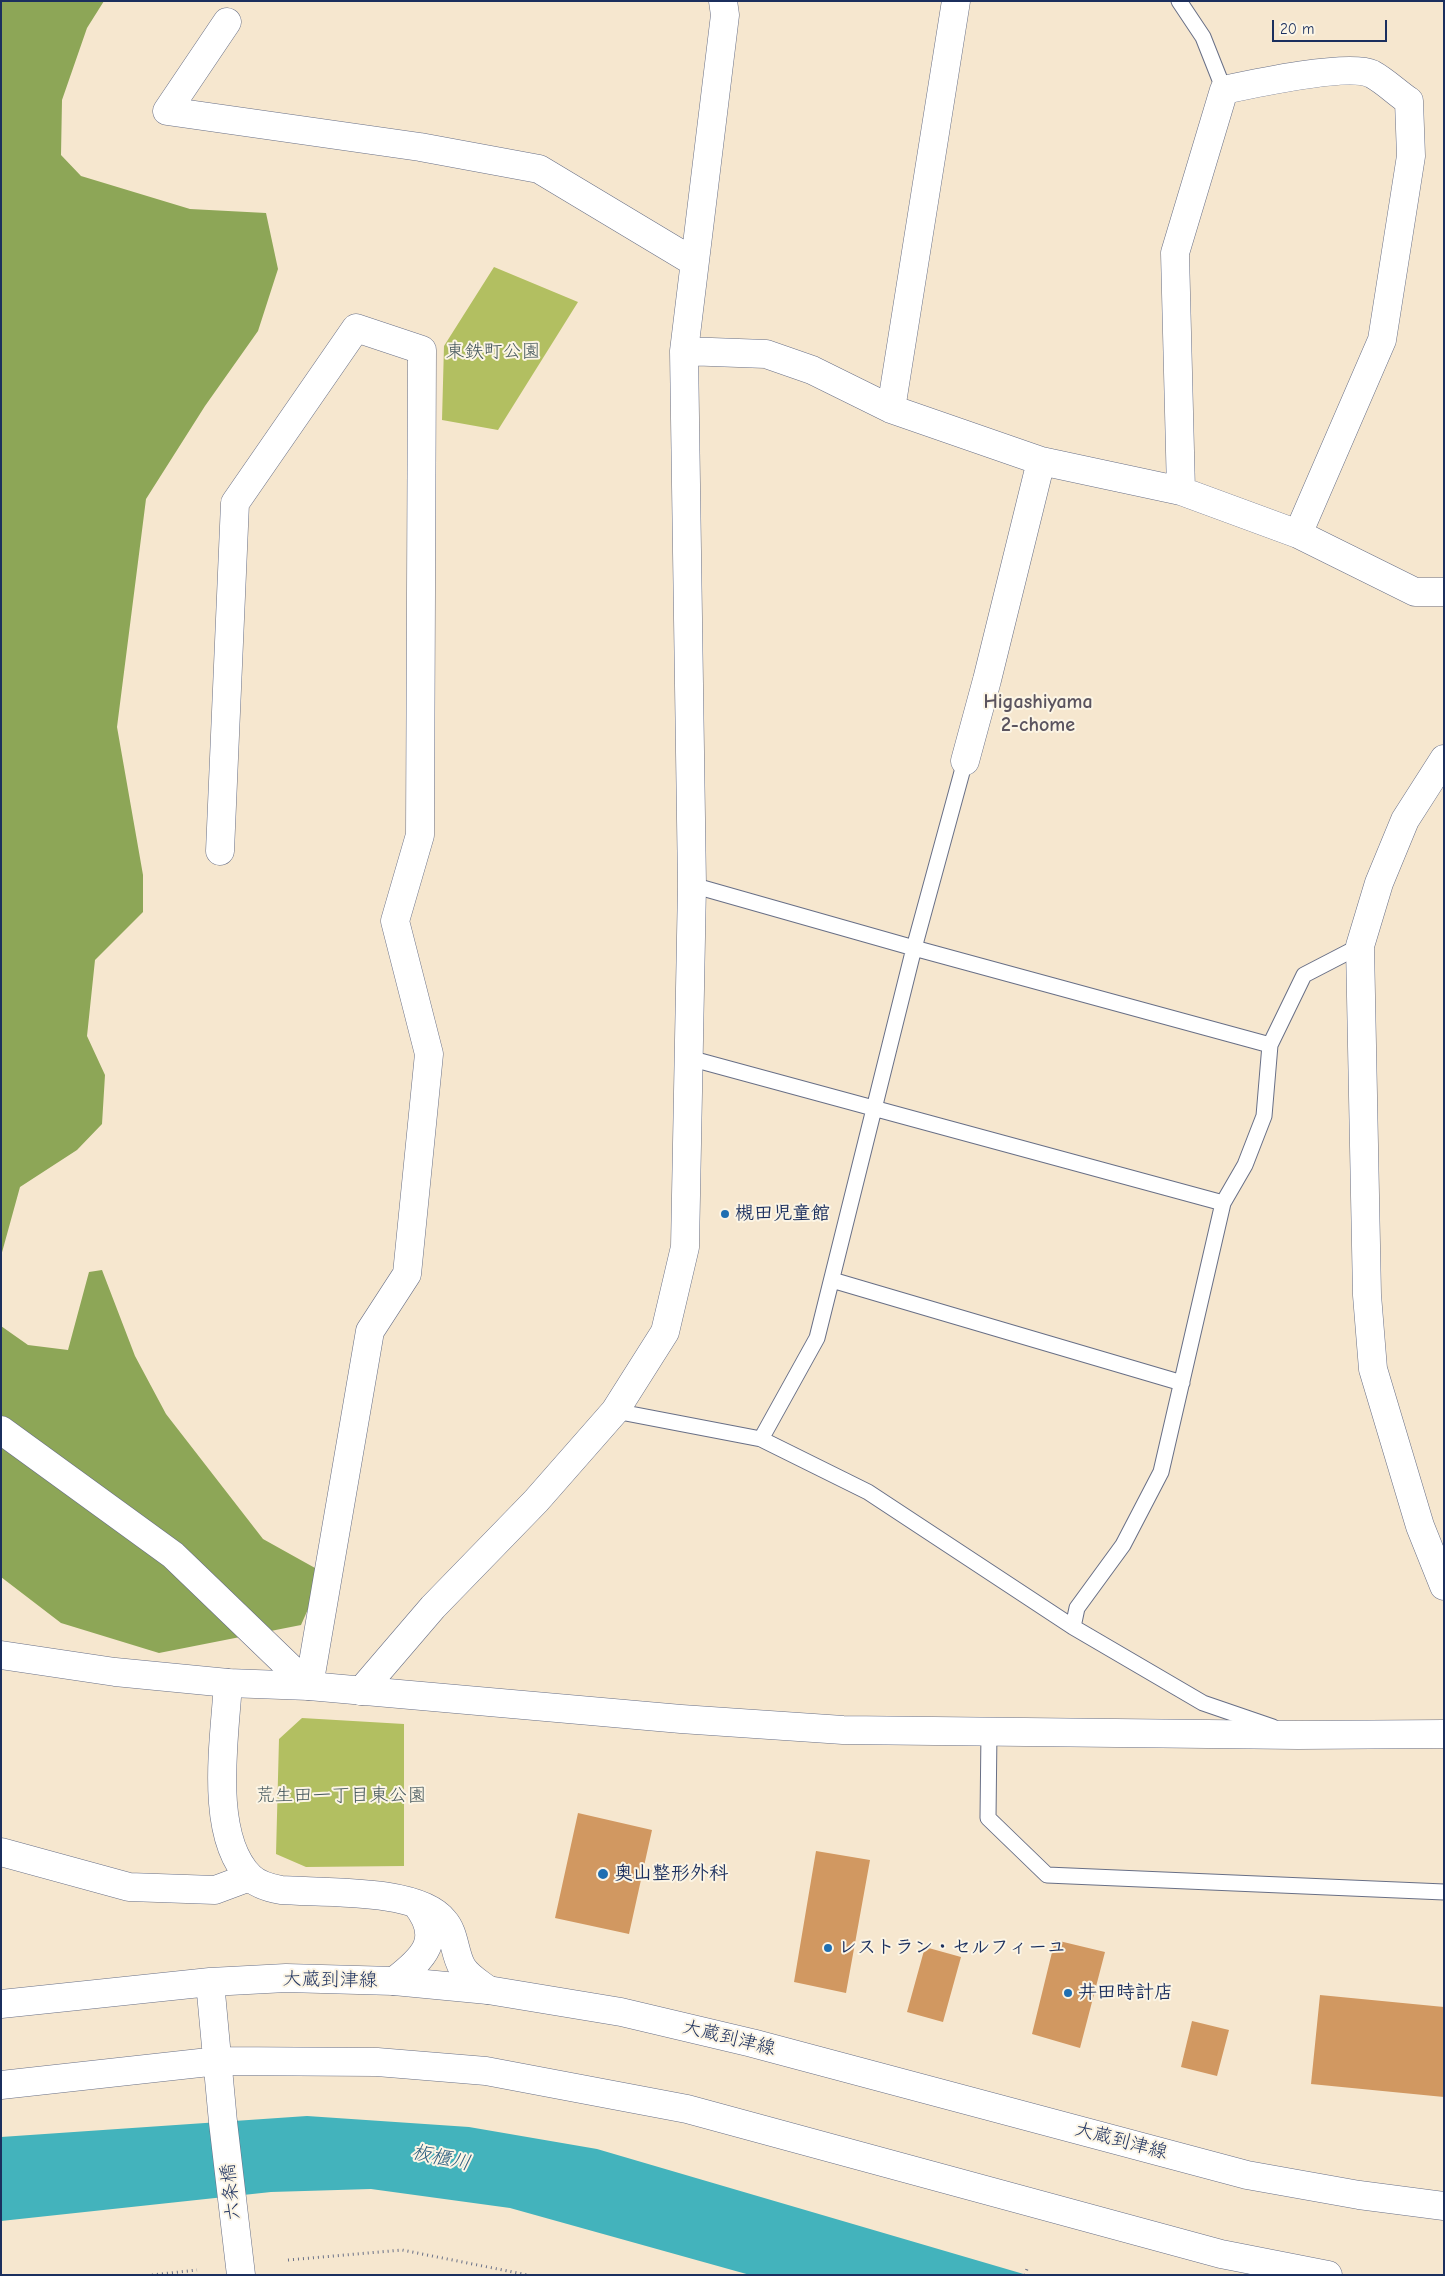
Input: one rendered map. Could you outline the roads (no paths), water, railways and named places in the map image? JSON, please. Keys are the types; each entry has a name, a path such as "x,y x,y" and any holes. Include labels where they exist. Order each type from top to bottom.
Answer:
{"street":[{"path":"360,1691 433,1607 536,1501 615,1411 665,1332 685,1247 692,885 684,351 725,16 723,1"},
{"path":"892,410 956,1"},
{"path":"227,22 167,111 420,147 539,169 694,262"},
{"path":"1181,491 1175,253 1224,90 1269,80 1338,72 1371,73 1409,101 1411,156 1382,340 1298,534"},
{"path":"220,851 235,503 356,328 422,350 420,835 395,921 429,1054 407,1274 370,1331 309,1686"},
{"path":"684,351 766,354 812,370 892,410 1041,460 1181,491 1298,534 1414,592 1444,592"},
{"path":"965,761 987,680 1041,460"},
{"path":"1444,759 1405,820 1379,883 1360,946 1367,1295 1373,1369 1420,1526 1444,1586"},
{"path":"1,1430 172,1555 309,1686"},
{"path":"1,1655 115,1672 228,1684 309,1686 681,1719 843,1730 1298,1735 1444,1734"},
{"path":"228,1684 222,1794 226,1828 234,1853 250,1877 265,1887 281,1890 394,1896 432,1910 445,1921 462,1968 472,1979 488,1990"},
{"path":"1,1852 129,1887 216,1890 250,1877"},
{"path":"394,1981 412,1967 426,1951 430,1934 427,1918 416,1904"},
{"name":"大蔵到津線","path":"1,2004 210,1982 286,1978 394,1981 488,1990 621,2012 752,2043 1247,2174 1359,2195 1444,2206"},
{"name":"六条橋","path":"210,1982 223,2122 240,2268"},
{"path":"1,2085 218,2061 377,2062 486,2071 581,2087 687,2109 1221,2254 1328,2275"}],"lane":[{"path":"1179,1 1203,38 1224,90"},
{"path":"761,1439 817,1338 914,948 965,761"},
{"path":"692,885 1270,1045"},
{"path":"1073,1627 1077,1608 1123,1545 1161,1472 1223,1203 1245,1166 1264,1116 1270,1045 1304,975 1360,946"},
{"path":"689,1058 1223,1203"},
{"path":"832,1280 1182,1383"},
{"path":"615,1411 761,1439 868,1492 1073,1627 1203,1703 1298,1735"},
{"path":"989,1731 988,1818 1047,1875 1444,1892"}],"water":[{"name":"板櫃川","path":"307,2116 469,2127 597,2149 1027,2275 750,2275 510,2208 371,2189 271,2192 1,2221 1,2137"}],"place":[{"name":"槻田児童館","path":"725,1214"},
{"name":"奥山整形外科","path":"603,1874"},
{"name":"レストラン・セルフィーユ","path":"828,1948"},
{"name":"井田時計店","path":"1068,1993"}],"district":[{"name":"Higashiyama 2-chome","path":"1038,714"}],"park label":[{"name":"東鉄町公園","path":"493,352"},
{"name":"荒生田一丁目東公園","path":"341,1796"}]}
